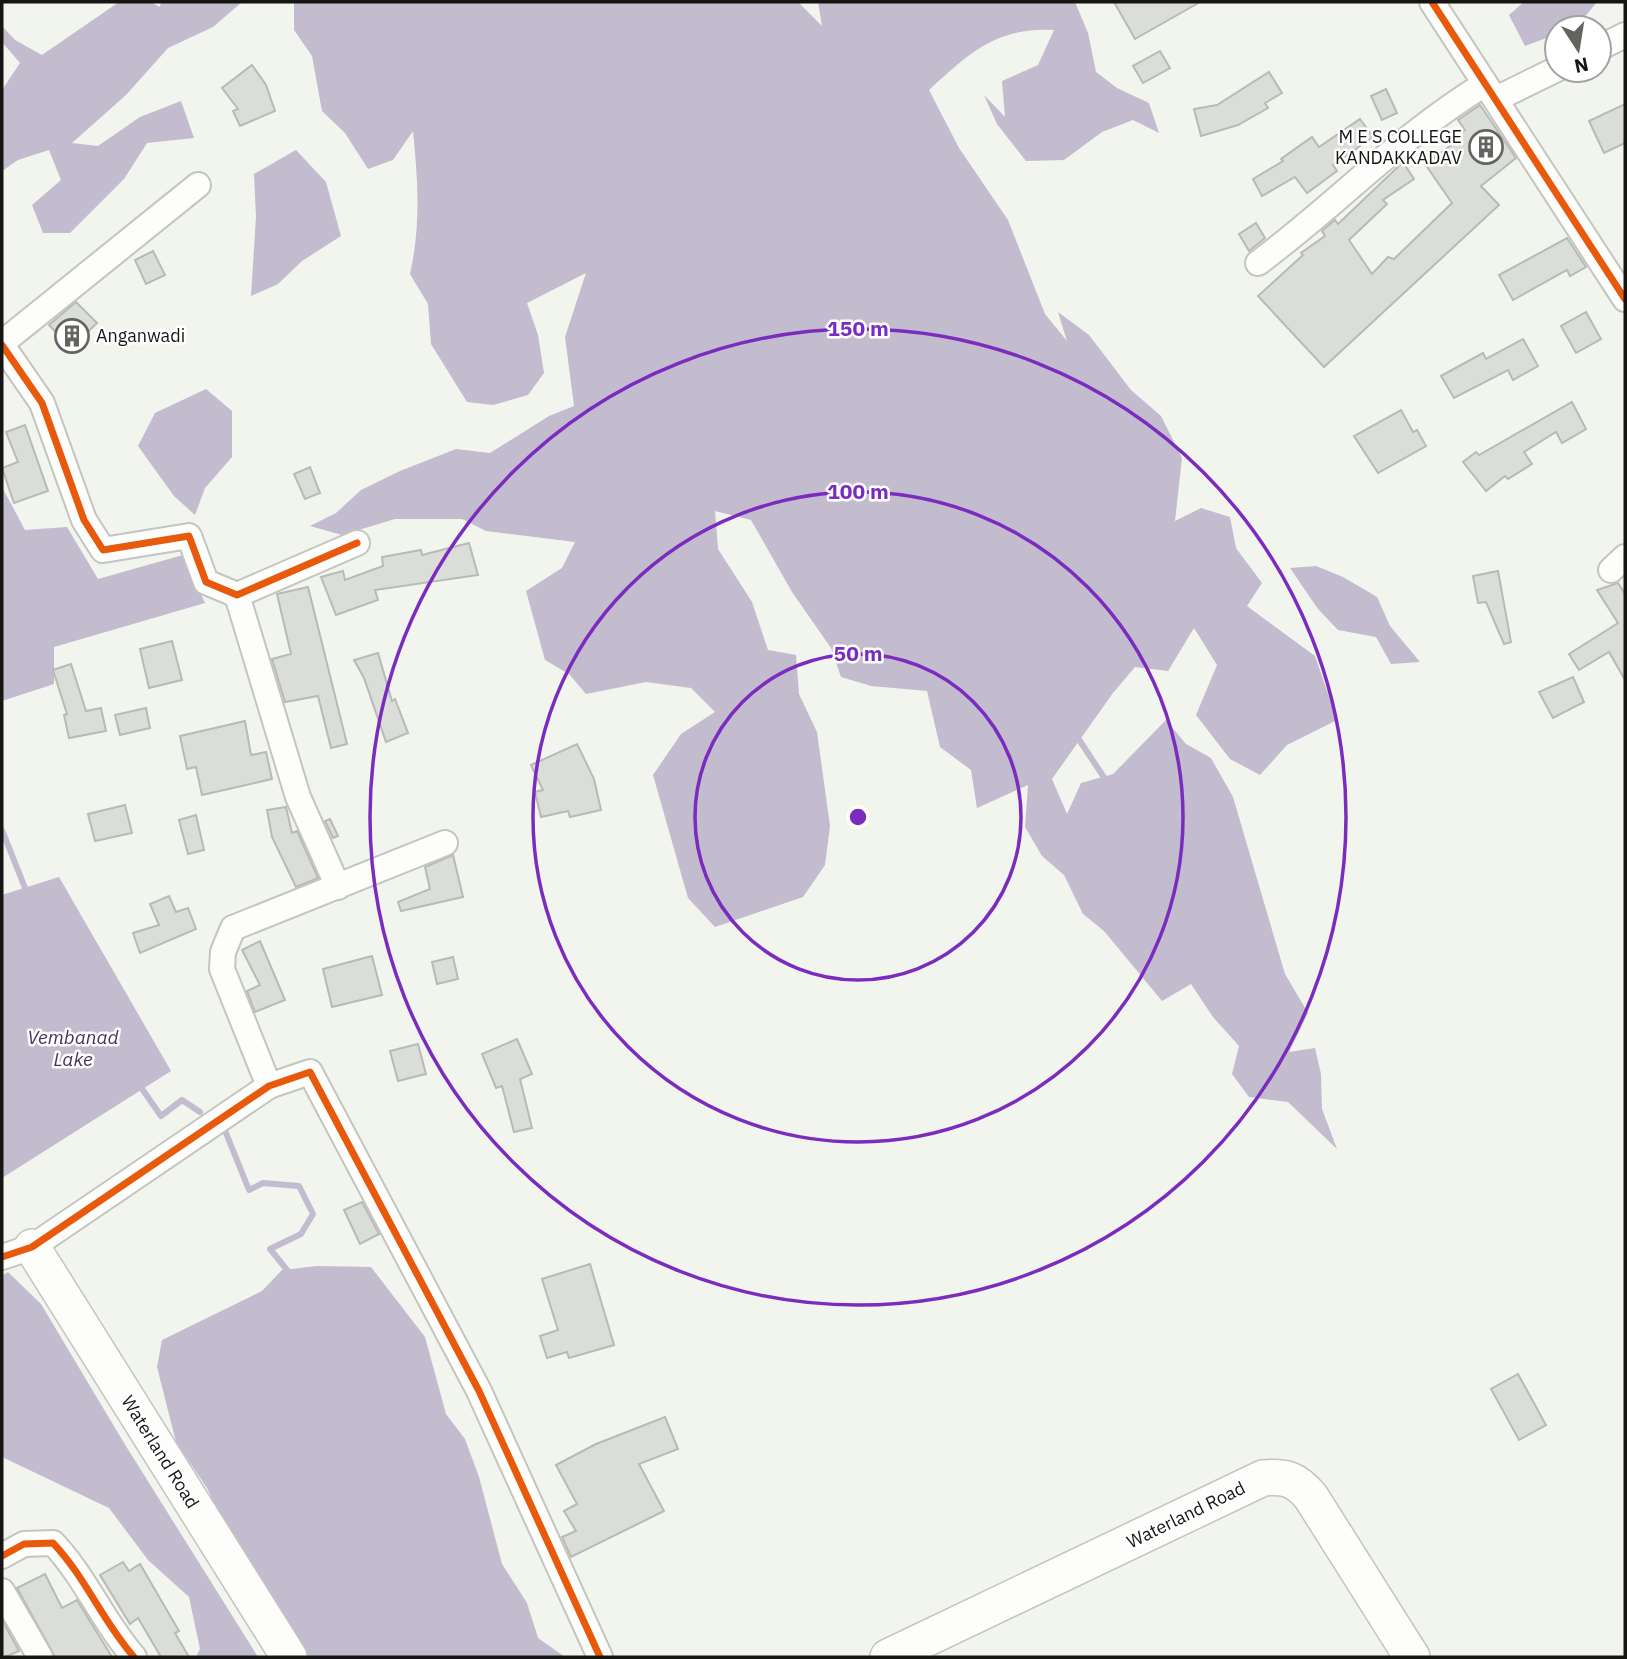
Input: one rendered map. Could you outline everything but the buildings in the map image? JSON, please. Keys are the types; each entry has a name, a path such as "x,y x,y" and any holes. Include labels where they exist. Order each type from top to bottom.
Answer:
{"main road":[{"name":"Waterland Road","path":"17,1252 289,1657"},
{"name":"Waterland Road","path":"888,1657 1263,1478 1284,1476 1299,1483 1311,1497 1412,1657"}],"street":[{"path":"1432,2 1625,299"},
{"path":"1258,263 1308,226 1438,112 1543,74"},
{"path":"198,185 2,344 42,403 84,520 103,550 189,536 206,582 237,595 357,544"},
{"path":"237,595 299,797 338,887"},
{"path":"269,1086 222,968 223,952 233,928 445,843"},
{"path":"17,1252 269,1086 310,1072 479,1391 600,1657"},
{"path":"2,1556 24,1544 53,1544 79,1576 113,1634 134,1657"},
{"path":"2,1591 40,1657"}],"water":[{"path":"119,2 150,2 160,7 161,2 242,2 213,27 168,48 126,95 72,143 98,146 140,117 181,101 194,138 147,143 124,179 70,233 43,233 32,205 61,180 49,150 18,160 2,171 2,90 20,63 2,42 2,26 15,40 42,55"},
{"path":"294,2 798,2 822,26 818,2 1075,2 1088,33 1096,72 1117,88 1149,103 1159,133 1133,120 1102,132 1064,160 1026,161 997,124 984,95 1005,117 1002,81 1038,65 1054,30 1016,33 985,45 929,90 959,148 1008,220 1045,314 1067,341 1058,312 1089,335 1131,390 1161,416 1182,458 1175,521 1201,508 1230,517 1236,548 1262,583 1247,606 1315,656 1337,720 1287,745 1260,775 1230,759 1196,715 1217,665 1194,628 1168,671 1135,667 1113,693 1052,779 1067,814 1081,783 1113,774 1166,720 1186,744 1211,758 1233,797 1285,974 1308,1013 1289,1052 1315,1048 1321,1074 1322,1109 1337,1149 1288,1102 1249,1097 1232,1074 1239,1046 1213,1017 1191,984 1162,1001 1104,931 1083,914 1064,875 1042,856 1025,827 1028,785 977,808 971,770 940,747 927,691 871,686 841,677 831,648 792,592 751,520 715,511 718,549 752,602 768,650 796,655 799,694 817,732 830,826 825,865 803,897 715,927 688,898 653,775 681,734 715,712 691,688 646,682 586,694 569,674 545,660 526,591 562,568 575,542 486,531 462,519 395,519 342,535 310,526 336,513 361,490 400,471 456,449 490,453 549,416 574,406 565,337 586,273 527,303 538,335 544,373 528,395 493,405 467,402 431,344 428,304 410,274 418,203 413,131 393,160 368,169 345,133 322,111 312,56 294,30"},
{"path":"1524,2 1597,2 1587,14 1543,14 1543,39 1525,46 1509,15"},
{"path":"296,150 326,182 341,236 302,261 278,284 251,296 256,217 254,174"},
{"path":"206,389 232,411 232,457 205,488 195,515 174,496 138,446 155,413"},
{"path":"2,487 25,530 67,527 98,579 183,555 205,603 54,647 54,684 2,701"},
{"path":"1316,566 1343,577 1377,597 1390,626 1420,662 1391,664 1376,637 1338,630 1318,609 1290,568"},
{"name":"Vembanad Lake","path":"59,877 171,1071 2,1178 2,895"},
{"path":"317,1266 371,1267 425,1337 446,1414 465,1439 479,1477 502,1564 527,1603 538,1638 565,1657 303,1657 246,1571 207,1488 176,1442 157,1367 162,1340 262,1291 282,1270"},
{"path":"8,1272 41,1304 258,1657 196,1657 200,1649 189,1597 148,1560 109,1508 2,1457 2,1276"}],"waterway":[{"path":"1076,735 1107,782"},
{"path":"2,830 27,893"},
{"path":"138,1083 161,1116 182,1100 200,1112"},
{"path":"224,1128 249,1190 263,1183 299,1186 313,1214 301,1234 270,1249 292,1276"}],"cycle path":[{"path":"1432,2 1625,299"},
{"path":"2,345 42,403 84,520 103,550 189,536 206,582 237,595 357,543"},
{"path":"2,1257 32,1247 269,1086 310,1072 479,1391 600,1657"},
{"path":"2,1556 24,1544 53,1543 134,1657"}],"place":[{"name":"M E S COLLEGE KANDAKKADAV","path":"1486,147"},
{"name":"Anganwadi","path":"72,336"}]}
